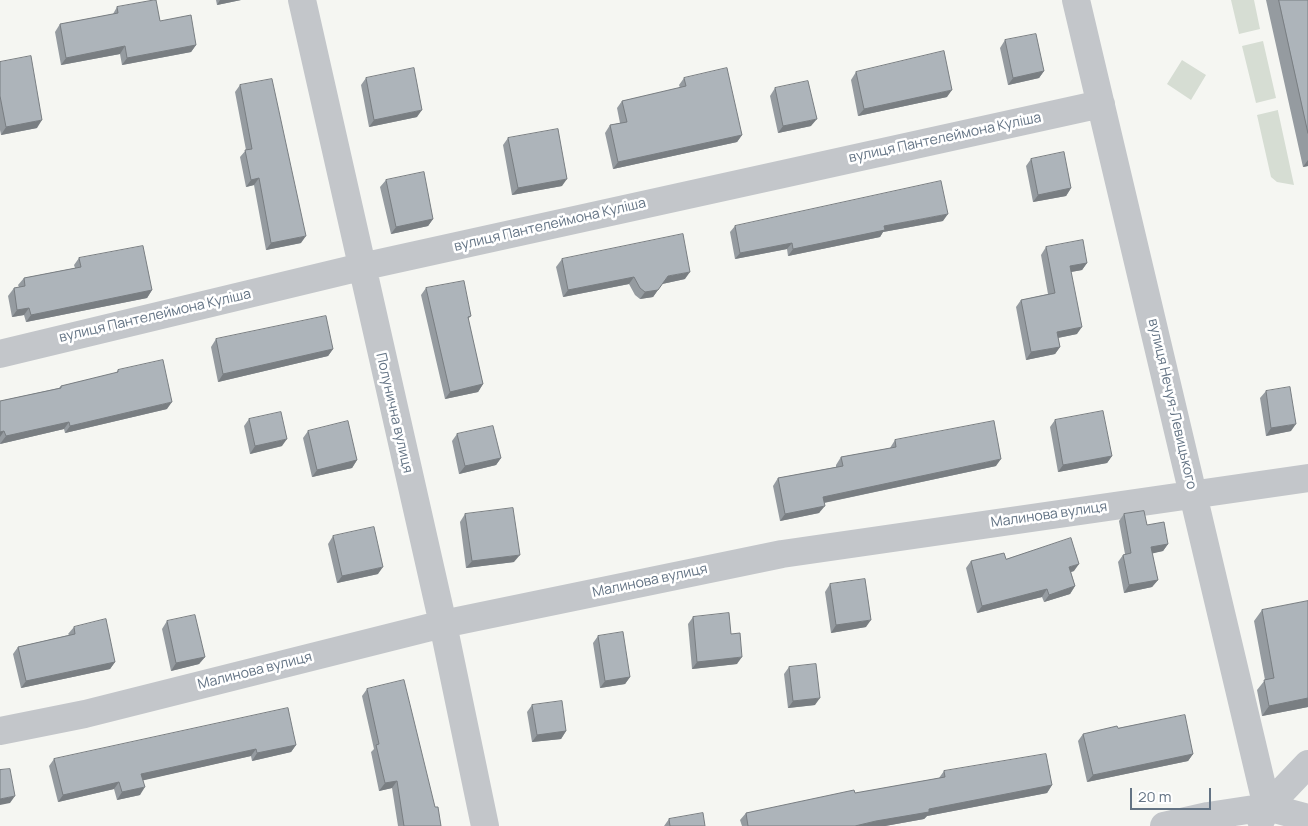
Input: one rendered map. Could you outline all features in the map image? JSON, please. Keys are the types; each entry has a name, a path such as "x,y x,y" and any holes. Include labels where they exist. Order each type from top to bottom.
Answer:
{"street":[{"name":"Полунична вулиця","path":"302,0 443,624 485,826"},
{"name":"вулиця Нечуя-Левицького","path":"1076,0 1193,493 1263,817"},
{"name":"вулиця Пантелеймона Куліша","path":"0,354 361,267 1101,104"},
{"name":"Малинова вулиця","path":"0,731 85,714 443,624 782,554 1193,493 1308,478"},
{"path":"1263,817 1308,764"},
{"path":"1164,826 1208,816 1308,818"}],"shaded area":[{"path":"1231,0 1254,0 1260,29 1239,34"},
{"path":"1263,41 1276,98 1256,103 1242,46"},
{"path":"1182,60 1206,75 1191,100 1167,84"},
{"path":"1278,110 1294,185 1277,182 1271,177 1257,115"}],"building":[{"path":"156,0 160,21 191,15 196,45 127,58 125,46 66,58 60,24 118,13 117,7"},
{"path":"1279,0 1308,0 1308,133"},
{"path":"1036,34 1044,71 1013,78 1005,40"},
{"path":"944,51 952,90 864,109 856,72"},
{"path":"31,56 42,120 6,127 0,96 0,62"},
{"path":"414,68 422,110 374,120 366,78"},
{"path":"727,68 742,135 618,162 610,125 627,122 622,101 686,86 684,78"},
{"path":"272,79 306,236 271,243 259,178 251,180 245,150 252,149 240,85"},
{"path":"808,81 817,119 783,126 775,88"},
{"path":"558,129 567,179 518,188 508,138"},
{"path":"1064,152 1071,188 1038,195 1031,159"},
{"path":"424,172 433,219 396,227 386,180"},
{"path":"941,181 948,214 884,226 885,230 793,249 792,243 740,253 735,226"},
{"path":"683,234 690,272 668,276 658,290 645,292 640,288 634,277 568,290 562,259"},
{"path":"1083,240 1087,263 1070,266 1082,327 1057,332 1060,347 1031,352 1021,300 1055,293 1046,247"},
{"path":"143,246 152,290 31,315 29,308 17,310 14,288 25,286 24,278 81,267 79,258"},
{"path":"464,281 471,316 468,317 483,384 450,392 426,288"},
{"path":"326,316 333,349 223,374 216,339"},
{"path":"163,360 172,402 70,426 69,422 6,436 4,431 0,432 0,401 61,388 61,386 118,372 118,370"},
{"path":"1290,387 1296,424 1271,428 1266,391"},
{"path":"1103,411 1112,456 1063,465 1055,420"},
{"path":"281,412 287,439 255,446 249,419"},
{"path":"348,421 357,460 317,470 308,431"},
{"path":"994,421 1001,459 823,497 825,506 785,514 778,478 843,466 841,457 896,447 895,440"},
{"path":"493,426 501,458 465,466 457,434"},
{"path":"513,508 520,555 472,561 465,514"},
{"path":"1144,511 1147,525 1164,522 1168,544 1151,547 1158,580 1129,585 1123,555 1131,553 1124,514"},
{"path":"374,527 383,567 342,576 333,536"},
{"path":"1071,538 1079,564 1069,567 1075,586 1049,595 1047,589 982,606 971,561 1004,553 1006,559"},
{"path":"865,579 871,620 836,625 830,584"},
{"path":"1308,601 1308,698 1269,706 1264,680 1274,678 1262,610"},
{"path":"729,613 731,634 740,633 742,657 697,662 693,617"},
{"path":"195,615 205,657 176,663 167,621"},
{"path":"106,619 115,662 26,681 18,647 75,634 74,627"},
{"path":"623,632 630,677 605,681 598,636"},
{"path":"816,664 820,698 793,701 789,667"},
{"path":"404,680 435,807 438,807 441,826 404,826 397,781 385,783 376,745 379,744 367,689"},
{"path":"562,701 566,731 537,735 532,705"},
{"path":"288,708 296,745 257,753 256,749 141,774 145,787 122,792 119,782 63,795 54,759"},
{"path":"1185,715 1193,754 1093,775 1083,734 1117,726 1118,728"},
{"path":"1046,754 1052,785 929,809 929,812 855,826 748,826 746,813 854,790 855,793 945,777 944,771"},
{"path":"10,769 15,796 0,799 0,770"},
{"path":"703,813 705,826 670,826 669,819"}]}
